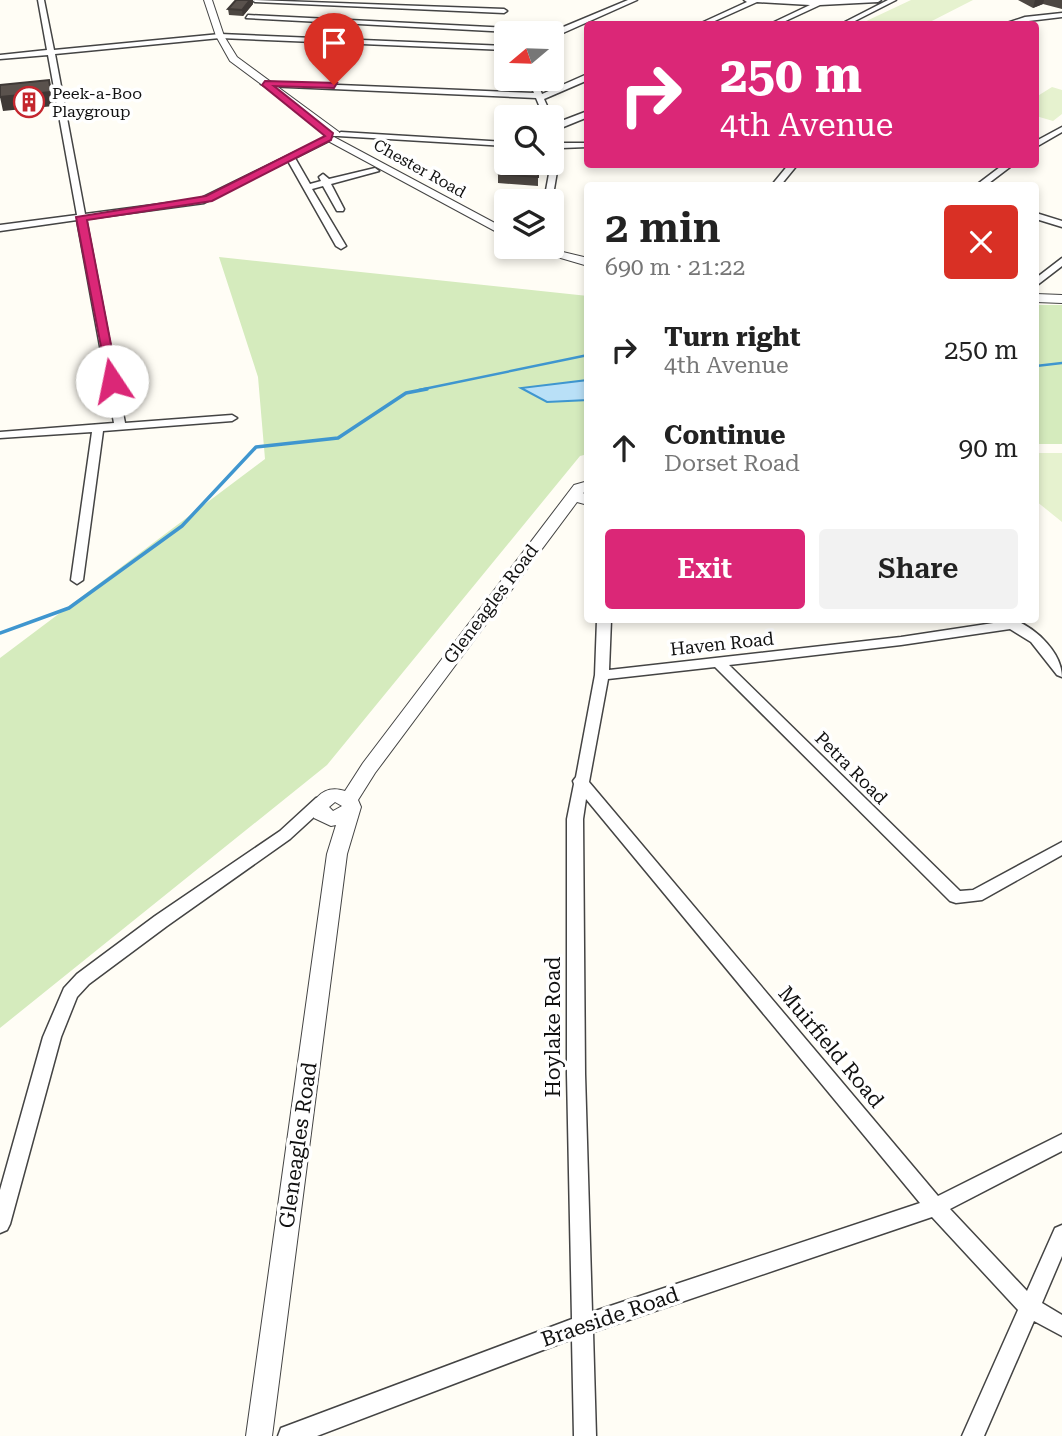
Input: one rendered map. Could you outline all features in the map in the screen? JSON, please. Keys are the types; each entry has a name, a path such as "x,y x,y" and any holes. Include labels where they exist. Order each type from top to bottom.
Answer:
{"street":[{"path":"41,0 120,425"},
{"name":"Chester Road","path":"208,0 220,36 233,59 335,137 494,227"},
{"path":"255,0 504,11"},
{"path":"498,0 507,21"},
{"path":"584,21 634,0"},
{"path":"747,0 818,3 860,1 877,4"},
{"path":"850,21 877,4 893,0"},
{"path":"710,21 755,1"},
{"path":"780,21 818,3"},
{"path":"1024,21 1061,14"},
{"path":"248,17 494,31"},
{"path":"564,30 584,21"},
{"path":"0,57 220,36 494,47"},
{"path":"265,84 540,97 584,79"},
{"path":"537,91 543,105"},
{"path":"564,123 584,116"},
{"path":"1039,143 1062,129"},
{"path":"0,228 201,201 335,137 359,135 494,143"},
{"path":"564,146 584,145"},
{"path":"290,157 341,246"},
{"path":"778,182 791,168"},
{"path":"985,182 1004,168"},
{"path":"308,187 374,171"},
{"path":"323,175 340,209"},
{"path":"1039,217 1062,224"},
{"path":"564,256 584,261"},
{"path":"1039,280 1062,261"},
{"path":"1039,298 1062,299"},
{"path":"0,435 232,418"},
{"path":"77,580 98,427"},
{"name":"Gleneagles Road","path":"260,1436 337,854 335,807 369,768 563,509 584,492"},
{"name":"Hoylake Road","path":"585,1436 581,1326 575,819 602,675 604,623"},
{"name":"Haven Road","path":"602,675 1002,623"},
{"path":"1011,623 1036,639 1062,672"},
{"name":"Petra Road","path":"718,662 944,888 960,898 976,896 1062,848"},
{"name":"Muirfield Road","path":"580,781 935,1207 1029,1307 1062,1326"},
{"path":"1,1215 52,1037 70,993 83,979 285,835 335,807"},
{"name":"Braeside Road","path":"289,1436 581,1326 935,1207 1062,1142"},
{"path":"973,1436 1062,1234"}],"green space":[{"path":"911,0 973,0 932,21 866,21"},
{"path":"1052,87 1062,90 1062,114 1053,121 1039,117 1039,95"},
{"path":"219,257 584,296 584,455 580,456 327,765 0,1028 0,658 265,459 258,377"},
{"path":"1039,305 1062,305 1062,444 1039,444"},
{"path":"1039,453 1062,453 1062,522 1039,503"}],"water":[{"path":"584,380 584,400 547,402 521,388"}],"building":[{"path":"236,0 250,0 242,10 228,9"},
{"path":"49,80 51,92 0,97 0,85"}],"waterway":[{"path":"419,390 584,356"},
{"path":"1039,366 1062,363"},
{"path":"0,633 69,608 182,526 256,447 338,438 406,393 427,389"}],"place":[{"name":"Peek-a-Boo Playgroup","path":"29,102"}],"route":[{"path":"112,381 82,217 209,199 328,138 330,135 313,120 265,84 334,85"}]}
